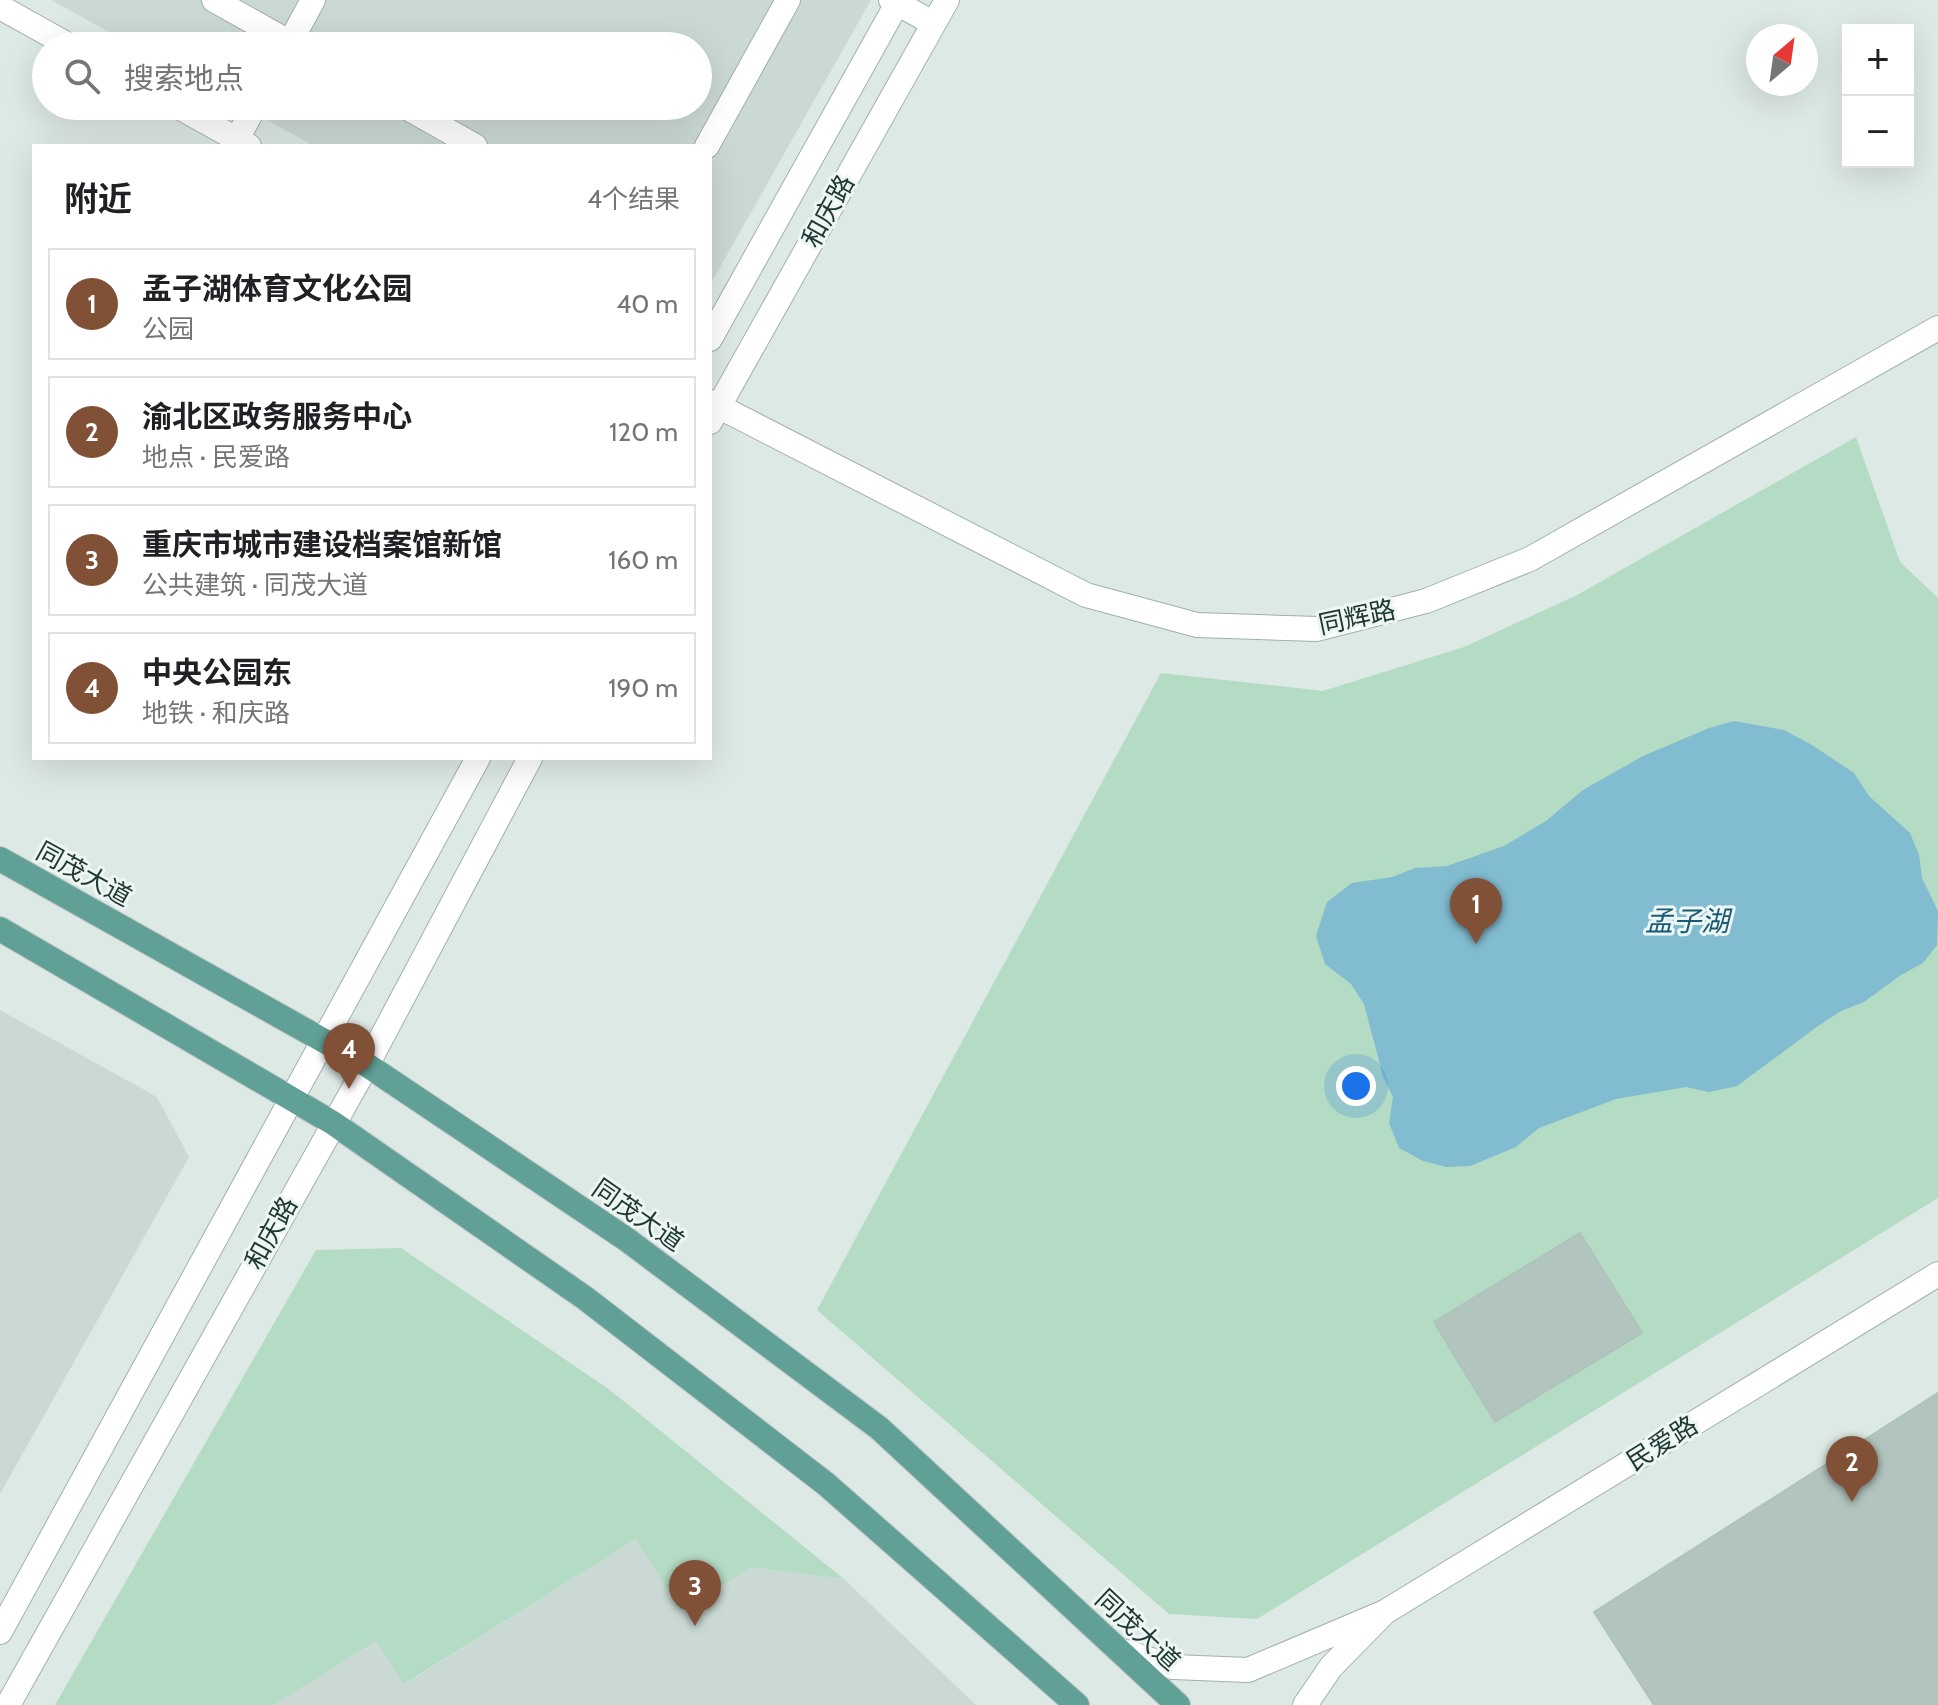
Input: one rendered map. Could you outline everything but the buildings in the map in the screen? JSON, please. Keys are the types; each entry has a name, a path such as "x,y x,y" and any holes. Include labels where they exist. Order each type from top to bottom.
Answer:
{"main road":[{"name":"同茂大道","path":"0,859 367,1065 626,1239 879,1428 1178,1705"},
{"path":"0,929 333,1123 585,1298 826,1484 1077,1705"}],"street":[{"path":"214,0 269,32"},
{"path":"297,32 313,0"},
{"path":"708,144 788,0"},
{"name":"和庆路","path":"713,410 947,0"},
{"path":"896,1 933,23"},
{"name":"和庆路","path":"712,335 896,1"},
{"path":"0,7 45,32"},
{"path":"202,120 243,143 250,120"},
{"path":"429,120 471,144"},
{"name":"同辉路","path":"713,410 1086,595 1197,625 1317,629 1426,601 1530,559 1938,328"},
{"name":"和庆路","path":"0,1632 477,760"},
{"name":"和庆路","path":"8,1705 367,1065 529,760"},
{"name":"民爱路","path":"1385,1612 1938,1274"},
{"path":"1119,1650 1173,1667 1248,1670 1385,1612"},
{"path":"1305,1705 1331,1667 1385,1612"}],"shaded area":[{"path":"51,0 871,0 712,281 712,144 310,144 267,120 712,120 712,32 109,32"},
{"path":"0,1010 157,1097 189,1157 0,1494"},
{"path":"636,1539 681,1610 751,1567 844,1579 976,1705 274,1705 376,1641 405,1684"}],"green space":[{"path":"1856,437 1900,562 1938,598 1938,1198 1257,1619 1169,1614 817,1310 1161,673 1323,691 1464,647 1577,595"},
{"path":"401,1248 610,1390 844,1579 751,1567 681,1611 636,1539 404,1684 376,1641 274,1705 55,1705 316,1250"}],"water":[{"name":"孟子湖","path":"1734,721 1784,730 1812,745 1854,773 1869,796 1910,833 1919,855 1922,878 1938,911 1937,945 1923,963 1864,1002 1841,1011 1818,1026 1737,1086 1709,1092 1686,1087 1616,1099 1539,1128 1516,1147 1470,1166 1446,1167 1423,1161 1399,1148 1389,1123 1393,1097 1383,1076 1364,1004 1351,984 1325,964 1316,936 1327,902 1352,883 1392,877 1415,868 1447,866 1504,846 1546,821 1583,790 1643,756 1709,728"}],"place":[{"name":"孟子湖体育文化公园","path":"1476,944"},
{"name":"中央公园东","path":"349,1089"},
{"name":"渝北区政务服务中心","path":"1852,1502"},
{"name":"重庆市城市建设档案馆新馆","path":"695,1626"}]}
